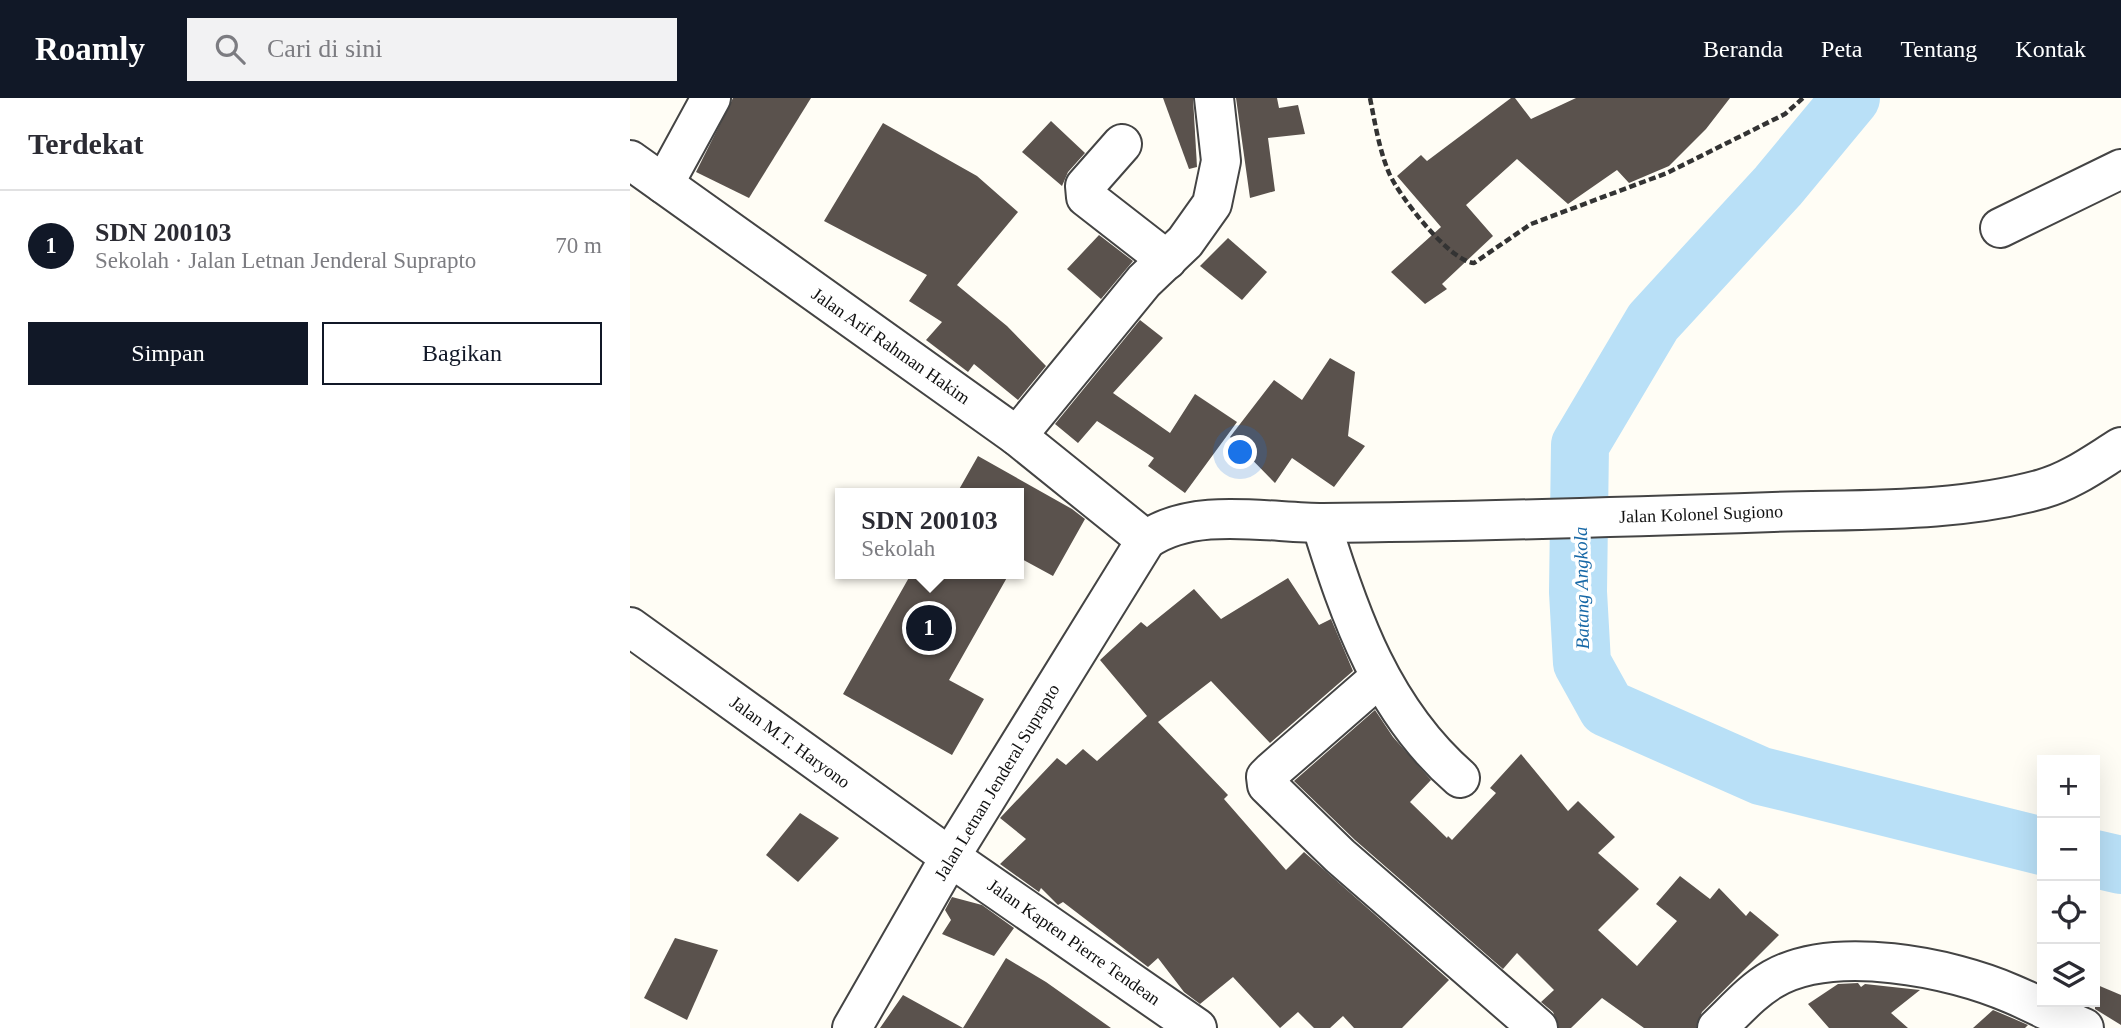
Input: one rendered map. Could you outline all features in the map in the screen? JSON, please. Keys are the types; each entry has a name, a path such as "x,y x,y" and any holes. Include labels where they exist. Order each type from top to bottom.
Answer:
{"street":[{"path":"664,184 711,98"},
{"path":"1017,436 1144,281 1198,226 1212,204 1220,180 1221,162 1214,98"},
{"path":"1122,144 1085,186 1086,197 1167,260"},
{"name":"Jalan Arif Rahman Hakim","path":"630,160 1017,436 1146,540"},
{"path":"2000,228 2121,169"},
{"name":"Jalan Kolonel Sugiono","path":"1146,540 1168,529 1199,522 1321,523 1669,516 1962,505 2062,482 2121,447"},
{"path":"1321,523 1364,649 1427,745 1460,778"},
{"name":"Jalan Letnan Jenderal Suprapto","path":"852,1028 950,857 1146,540"},
{"name":"Jalan M.T. Haryono","path":"630,627 950,857"},
{"path":"1380,677 1272,771 1266,777 1267,785 1340,856 1538,1028"},
{"name":"Jalan Kapten Pierre Tendean","path":"950,857 1197,1028"},
{"path":"1717,1028 1772,979 1800,968 1850,959 1882,961 1995,987 2057,1023"}],"path":[{"path":"1370,98 1390,175 1416,213 1449,249 1464,261 1474,263 1523,228 1667,173 1785,114 1803,98"}],"building":[{"path":"733,98 811,98 749,198 696,172"},
{"path":"1163,98 1193,98 1197,167 1189,169"},
{"path":"1236,98 1277,98 1279,108 1298,105 1305,134 1268,138 1275,191 1250,198"},
{"path":"1511,98 1515,98 1531,119 1576,98 1730,98 1706,129 1669,166 1629,183 1617,170 1568,204 1517,159 1466,205 1493,236 1442,284 1447,289 1425,304 1391,272 1441,227 1397,176 1421,155 1427,161"},
{"path":"1051,121 1085,153 1068,172 1062,186 1022,152"},
{"path":"883,123 977,176 1018,212 957,285 1007,326 1046,366 1018,400 974,364 968,372 926,340 942,322 909,301 927,275 824,221"},
{"path":"1099,235 1133,261 1101,299 1067,269"},
{"path":"1228,238 1267,272 1242,300 1200,266"},
{"path":"1140,320 1163,338 1113,393 1170,433 1195,394 1237,422 1185,493 1148,466 1154,458 1097,421 1078,443 1055,424"},
{"path":"1330,358 1355,372 1348,436 1365,446 1334,487 1292,458 1275,483 1230,437 1274,380 1302,400"},
{"path":"978,456 1085,519 1053,576 1024,560 1024,488 960,488"},
{"path":"1288,578 1319,625 1331,619 1353,671 1270,743 1211,681 1158,722 1228,795 1224,799 1286,870 1304,852 1449,980 1402,1028 1354,1028 1343,1016 1330,1028 1314,1028 1298,1012 1280,1028 1233,977 1200,1004 1184,992 1158,958 1148,967 1063,902 1058,905 1041,888 1039,892 1000,864 1026,839 1000,818 1057,758 1066,765 1083,749 1097,761 1147,716 1100,660 1141,622 1147,627 1194,589 1221,619"},
{"path":"908,579 1006,579 949,680 984,699 952,755 843,694"},
{"path":"1375,710 1393,737 1431,780 1410,802 1447,838 1448,836 1452,840 1496,793 1490,788 1521,754 1568,811 1578,801 1615,837 1598,853 1639,889 1598,930 1637,966 1677,921 1656,904 1680,876 1710,899 1719,888 1746,916 1750,911 1779,935 1702,1012 1696,1028 1644,1028 1602,998 1571,1028 1559,1028 1553,1012 1541,1002 1554,990 1517,953 1503,969 1355,840 1294,781"},
{"path":"800,813 839,838 798,882 766,855"},
{"path":"952,897 982,905 1014,928 994,956 942,934 951,920 945,910"},
{"path":"675,938 718,950 687,1020 644,998"},
{"path":"1006,958 1046,982 1111,1028 963,1028"},
{"path":"1858,983 1861,987 1865,984 1920,990 1891,1013 1908,1028 1829,1028 1808,1004 1838,984"},
{"path":"2100,986 2121,995 2121,1025 2095,1009 2100,1007"},
{"path":"903,995 963,1028 880,1028"},
{"path":"1993,1010 2028,1025 2025,1028 1973,1028"}],"waterway":[{"name":"Batang Angkola","path":"1851,98 1778,186 1653,322 1580,445 1578,592 1582,663 1607,708 1761,776 2037,845"},
{"name":"Batang Angkola","path":"2100,860 2121,865"}],"place":[{"name":"SDN 200103","path":"929,628"}]}
